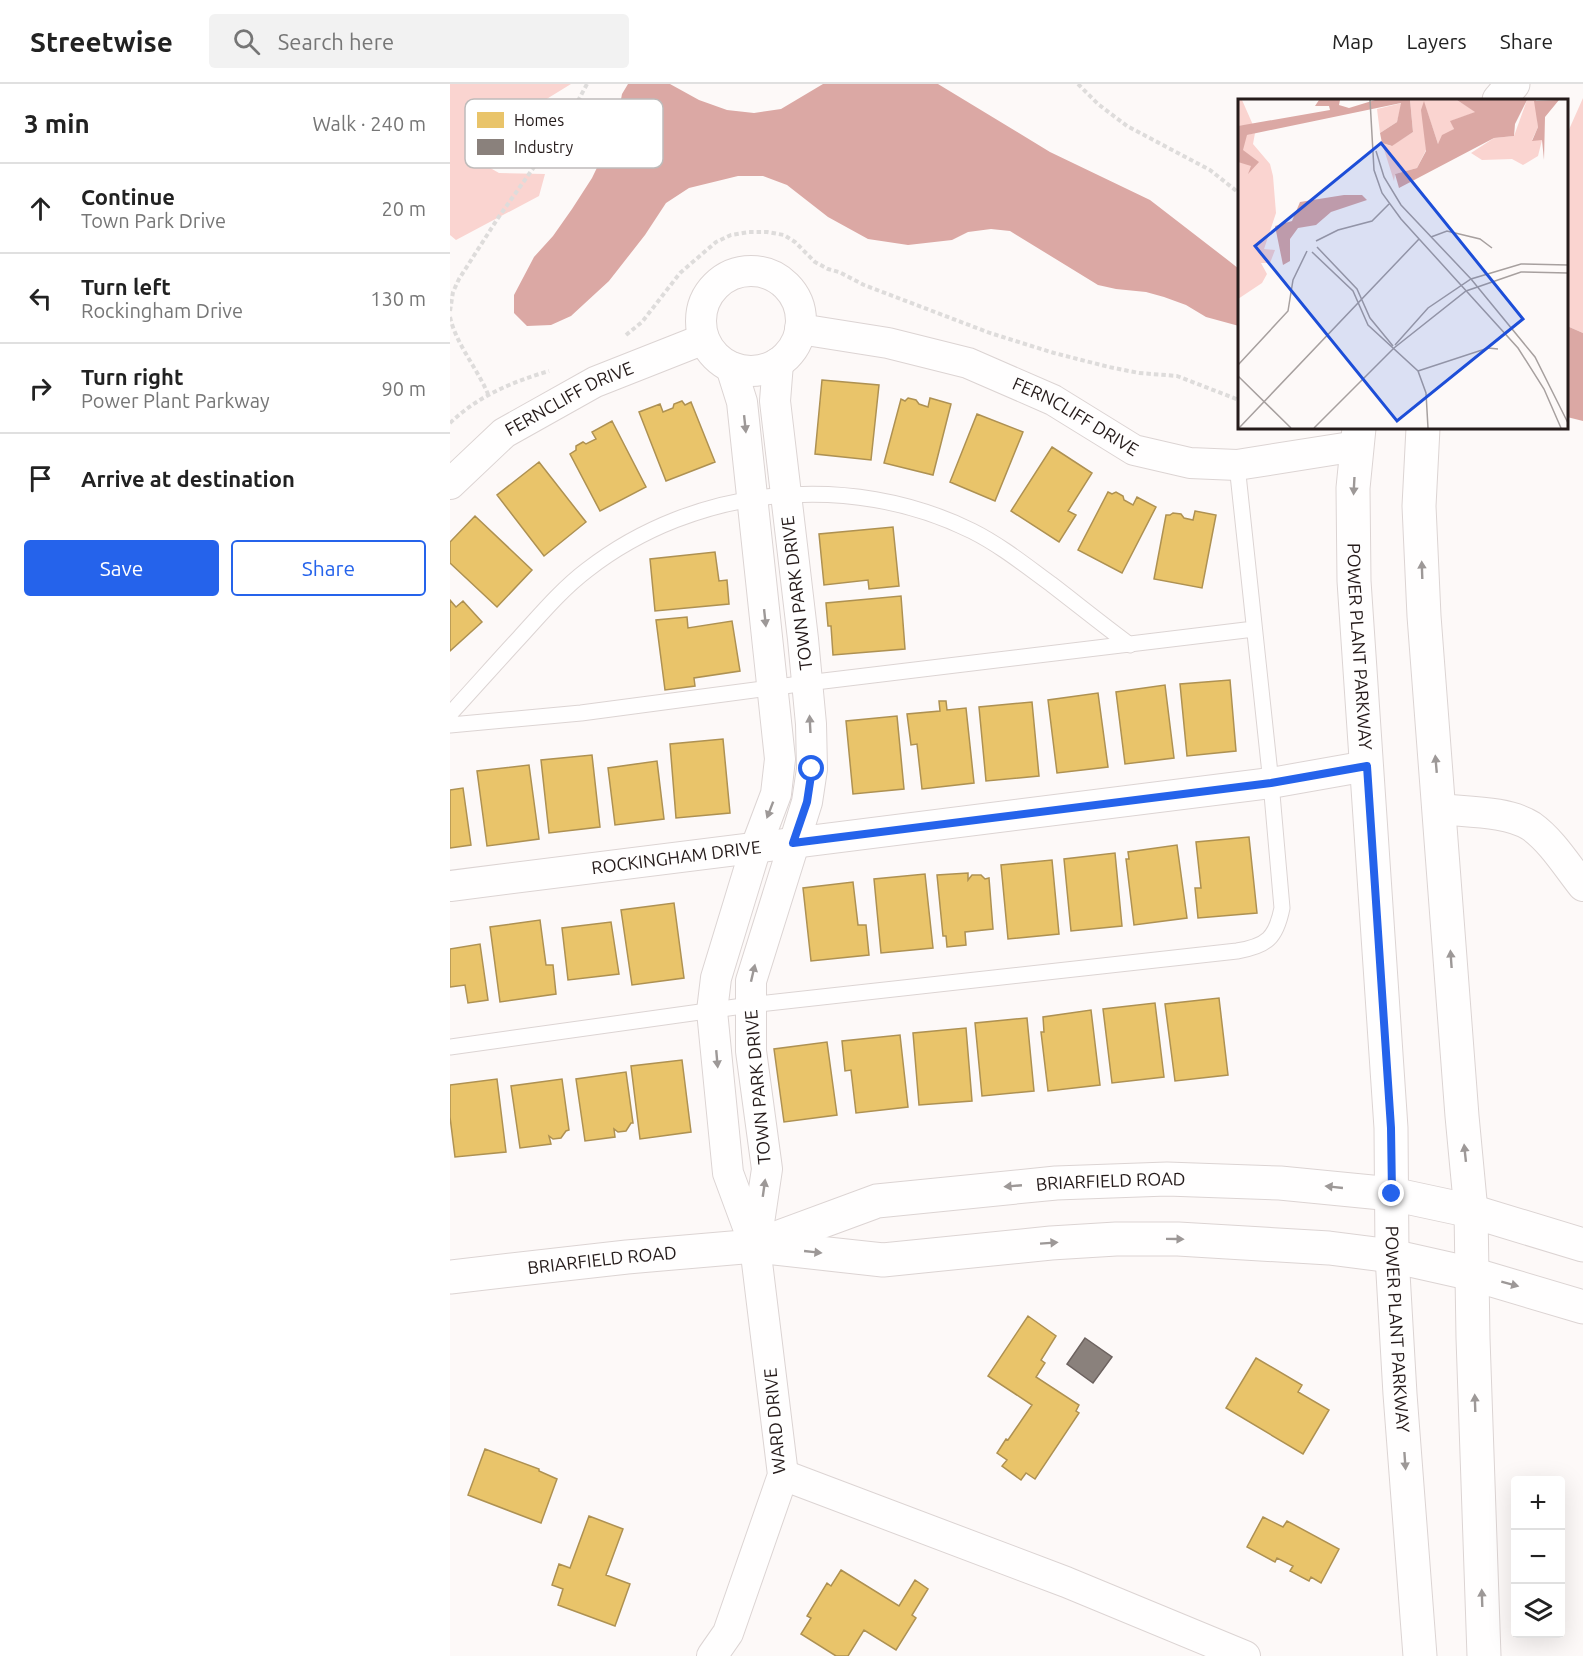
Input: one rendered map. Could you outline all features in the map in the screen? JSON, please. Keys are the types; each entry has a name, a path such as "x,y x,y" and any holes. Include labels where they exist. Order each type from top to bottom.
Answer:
{"main road":[{"path":"1501,99 1513,84"},
{"path":"1522,99 1529,84"},
{"path":"1423,429 1419,506 1423,605 1471,1211 1484,1656"},
{"name":"POWER PLANT PARKWAY","path":"1358,437 1353,488 1354,581 1391,1128 1392,1256 1400,1394 1420,1656"},
{"name":"BRIARFIELD ROAD","path":"755,1246 877,1201 1056,1183 1223,1179 1334,1187 1392,1194 1471,1211 1583,1245"},
{"name":"BRIARFIELD ROAD","path":"450,1277 627,1257 755,1246 883,1260 1051,1243 1116,1239 1178,1239 1329,1248 1392,1256 1525,1288 1583,1307"}],"street":[{"path":"754,272 770,275 784,284 794,297 800,313 800,329 789,354 778,363 763,370 747,371 731,367 710,351 704,339 701,323 703,306 711,292 723,280 737,273 754,272"},
{"name":"FERNCLIFF DRIVE","path":"800,329 888,343 968,363 1053,400 1134,450 1190,463 1237,465 1358,437"},
{"name":"FERNCLIFF DRIVE","path":"450,484 504,433 595,382 704,339"},
{"name":"TOWN PARK DRIVE","path":"755,1246 766,1169 751,1051 751,981 807,802 812,769 807,683 775,401 778,363"},
{"name":"TOWN PARK DRIVE","path":"731,367 742,402 780,759 776,794 756,848 716,978 712,1011 728,1173 755,1246"},
{"name":"ROCKINGHAM DRIVE","path":"450,886 1271,783 1367,766"},
{"path":"1440,809 1514,819 1530,826 1554,849 1583,886"},
{"name":"WARD DRIVE","path":"712,1656 728,1633 783,1475 755,1246"},
{"path":"783,1475 1066,1582 1245,1656"}],"lane":[{"path":"450,1047 750,1005 1257,948 1271,937 1279,925 1282,908 1237,465"},
{"path":"450,714 557,596 586,571 621,546 666,522 710,508 753,499 819,493 851,496 921,510 972,531 1012,555 1130,645"},
{"path":"450,725 581,713 1254,629"}],"path":[{"path":"579,99 587,84"},
{"path":"1078,84 1098,104 1140,135 1204,166 1238,192"},
{"path":"450,311 453,292 459,279 533,168"},
{"path":"450,317 453,329 488,394"}],"shaded area":[{"path":"450,84 571,84 547,99 465,99 465,168 490,168 499,173 545,174 539,196 456,240 450,235"},
{"path":"628,84 670,84 699,100 727,110 754,113 781,109 823,84 938,84 1050,152 1150,200 1238,268 1238,326 1206,317 1186,305 1164,297 1098,285 1010,231 991,229 968,232 952,240 908,245 868,239 828,217 787,185 763,176 738,176 689,188 666,203 645,235 609,281 571,316 551,325 527,326 514,313 514,295 534,257 553,236 597,168 663,168 663,99 621,99"},
{"path":"1583,98 1583,333 1568,326 1568,132"},
{"path":"1568,326 1583,333 1583,421 1568,417"}],"building: Homes":[{"path":"822,380 879,385 871,460 815,454"},
{"path":"908,398 928,407 930,398 951,404 933,475 884,463 901,399 905,401"},
{"path":"682,401 685,405 691,402 715,462 666,481 639,412 660,404 663,412"},
{"path":"977,414 1023,432 995,501 950,482"},
{"path":"612,421 646,487 600,511 570,454 576,450 576,446 596,439 592,432"},
{"path":"1052,447 1092,473 1068,511 1076,515 1059,542 1011,511"},
{"path":"539,462 586,522 544,556 497,495"},
{"path":"1108,492 1112,494 1116,492 1133,505 1137,497 1156,507 1122,573 1078,550"},
{"path":"1195,511 1216,515 1202,588 1154,579 1166,515 1181,514 1184,518 1193,520"},
{"path":"475,516 532,570 497,607 450,563 450,542"},
{"path":"893,527 899,586 869,589 868,580 824,585 819,534"},
{"path":"715,552 719,581 727,580 729,604 655,611 650,559"},
{"path":"901,596 905,649 833,655 831,626 828,626 826,603"},
{"path":"450,600 456,607 463,601 482,622 450,651"},
{"path":"687,617 688,628 732,621 740,671 694,678 695,686 665,690 656,620"},
{"path":"1230,680 1236,751 1187,756 1180,684"},
{"path":"1165,685 1174,758 1125,764 1116,692"},
{"path":"1098,693 1108,767 1057,773 1048,700"},
{"path":"939,701 946,701 947,710 966,708 974,783 922,789 917,744 911,745 907,714 940,711"},
{"path":"1032,702 1039,776 986,781 979,707"},
{"path":"897,716 904,789 853,794 846,721"},
{"path":"723,739 730,813 676,818 670,744"},
{"path":"592,755 600,827 549,833 541,760"},
{"path":"657,761 664,819 615,825 608,768"},
{"path":"529,765 539,839 487,846 477,771"},
{"path":"463,788 471,845 450,848 450,790"},
{"path":"1249,837 1257,913 1198,918 1195,888 1201,888 1196,842"},
{"path":"1177,845 1187,918 1134,925 1126,859 1129,859 1128,852"},
{"path":"1115,853 1122,926 1071,931 1064,859"},
{"path":"1052,860 1059,934 1008,939 1001,865"},
{"path":"968,873 968,880 972,875 989,878 993,929 965,932 966,945 947,947 946,936 943,936 937,875"},
{"path":"925,874 933,948 881,953 874,879"},
{"path":"853,882 858,925 866,925 869,955 811,961 803,888"},
{"path":"674,903 684,978 632,985 621,910"},
{"path":"540,920 546,965 553,965 556,994 500,1002 490,927"},
{"path":"611,922 619,974 568,980 562,928"},
{"path":"480,944 488,1000 468,1003 465,985 450,987 450,949"},
{"path":"1219,998 1228,1075 1175,1081 1165,1004"},
{"path":"1155,1003 1164,1077 1112,1083 1103,1009"},
{"path":"1091,1010 1100,1085 1048,1091 1041,1032 1044,1032 1043,1017"},
{"path":"1027,1018 1034,1091 982,1096 975,1023"},
{"path":"966,1028 972,1101 919,1105 913,1033"},
{"path":"900,1035 908,1107 856,1113 851,1070 845,1071 842,1041"},
{"path":"827,1042 837,1115 784,1122 774,1049"},
{"path":"682,1060 691,1132 640,1139 631,1066"},
{"path":"626,1072 633,1123 626,1131 618,1132 614,1129 615,1137 585,1141 576,1079"},
{"path":"497,1079 506,1152 455,1157 450,1117 450,1085"},
{"path":"562,1079 569,1130 561,1138 553,1139 549,1136 551,1144 520,1148 511,1086"},
{"path":"1028,1316 1056,1336 1041,1360 1045,1363 1036,1377 1079,1405 1076,1411 1079,1413 1035,1479 1026,1473 1021,1480 1002,1466 1007,1460 997,1453 1032,1405 988,1376"},
{"path":"1256,1358 1302,1385 1298,1392 1329,1410 1303,1454 1226,1408"},
{"path":"485,1449 539,1469 557,1479 541,1523 468,1495"},
{"path":"589,1516 623,1529 606,1575 630,1584 615,1626 558,1605 563,1589 552,1585 559,1564 570,1568"},
{"path":"1263,1517 1283,1527 1287,1521 1339,1549 1321,1583 1311,1577 1309,1581 1290,1571 1293,1566 1277,1558 1275,1562 1247,1547"},
{"path":"841,1570 899,1606 915,1580 928,1589 912,1615 916,1618 896,1650 864,1630 848,1656 836,1656 801,1634 811,1618 807,1616 827,1583 831,1586"}],"building: Industry":[{"path":"1085,1338 1112,1357 1093,1383 1067,1364"}],"route":[{"path":"812,769 807,802 793,843 1271,783 1367,766 1391,1128 1392,1194"}]}
